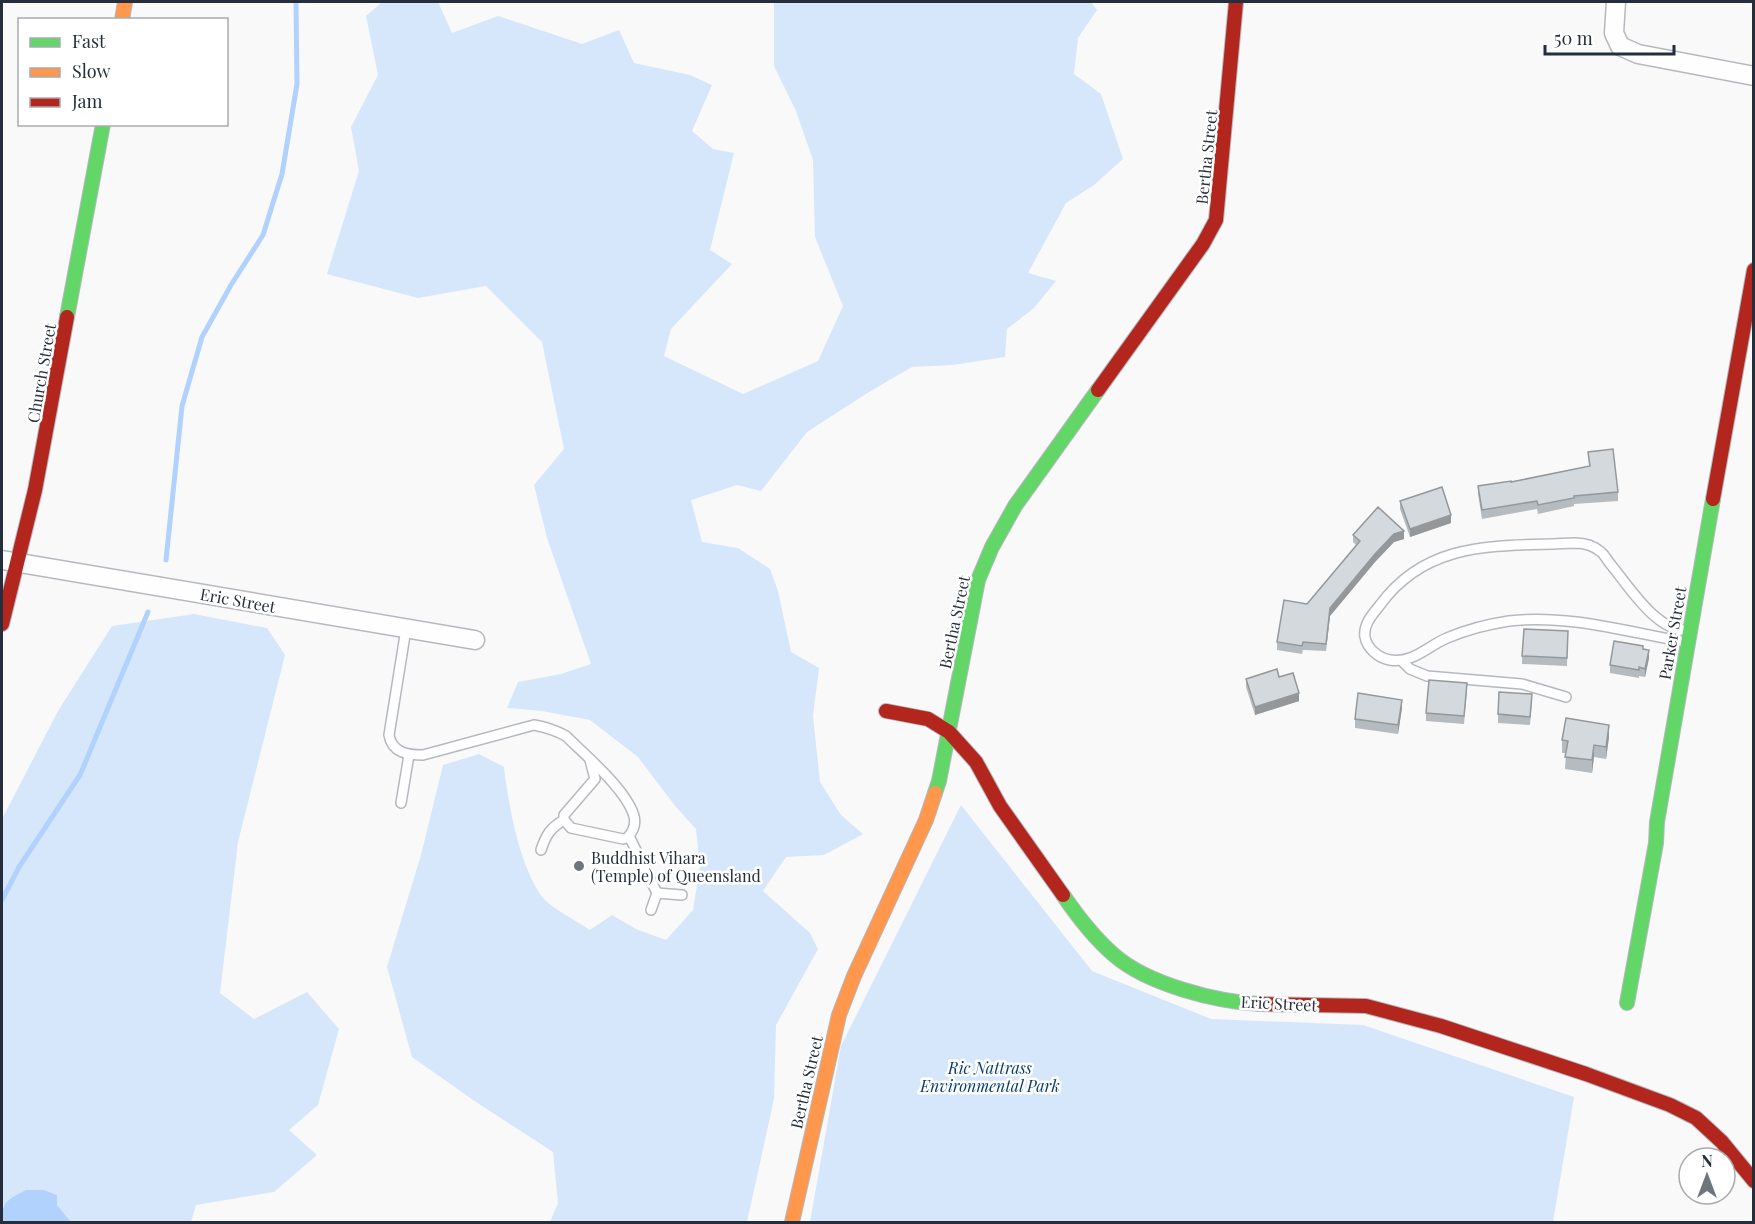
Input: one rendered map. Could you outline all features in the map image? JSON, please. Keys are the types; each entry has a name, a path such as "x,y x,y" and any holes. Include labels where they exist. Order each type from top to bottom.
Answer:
{"street":[{"path":"122,18 125,2"},
{"name":"Bertha Street","path":"792,1222 839,1015 926,820 939,781 978,580 992,547 1016,506 1203,244 1216,220 1236,2"},
{"path":"1616,2 1614,33 1620,46 1638,54 1754,76"},
{"name":"Church Street","path":"2,624 9,561 35,490 49,423 103,126"},
{"name":"Parker Street","path":"1628,1003 1656,843 1657,822 1688,636 1754,270"},
{"name":"Eric Street","path":"9,561 475,640"},
{"name":"Eric Street","path":"886,711 928,719 949,732 976,762 1000,806 1083,924 1115,956 1159,982 1211,997 1257,1004 1366,1006 1441,1026 1541,1059 1670,1105 1696,1118 1722,1142 1754,1181"}],"lane":[{"path":"1583,543 1603,553 1622,579 1659,620 1688,636 1561,620 1530,620 1489,625 1450,636 1402,661 1387,660 1378,656 1366,642 1365,626 1401,580 1434,559 1454,552 1491,548 1583,543"},
{"path":"406,629 388,735 395,748 409,755 438,752 534,725 546,727 566,736 613,782 631,809 634,822 629,836 623,839 571,828 564,820 564,815 595,779 590,760"},
{"path":"1402,661 1410,669 1427,676 1522,684 1566,697"},
{"path":"401,802 409,755"},
{"path":"541,849 547,834 564,820"},
{"path":"629,836 657,893 651,910"},
{"path":"657,893 682,895"}],"green space":[{"path":"382,2 438,2 452,33 498,16 582,44 619,30 634,63 690,75 712,85 692,131 713,149 734,153 710,250 732,264 671,329 664,356 743,394 818,361 843,306 815,237 813,160 796,111 774,66 774,2 1091,2 1097,10 1078,38 1074,74 1101,94 1123,159 1094,185 1066,203 1028,273 1056,281 1034,308 1007,329 1005,357 953,365 912,367 807,432 761,491 737,485 691,500 702,542 738,548 770,569 778,591 791,652 819,668 813,716 820,782 841,815 863,834 824,855 786,857 763,891 810,933 818,949 776,1025 774,1099 747,1222 550,1222 558,1203 553,1152 412,1057 387,967 421,855 443,765 479,754 504,767 516,836 528,871 548,903 590,930 612,915 636,929 666,940 693,910 700,867 696,829 638,757 590,720 542,711 507,708 518,682 561,674 591,664 547,538 534,485 564,449 542,342 486,286 418,298 327,274 359,171 351,127 378,75 366,16"},
{"path":"194,614 267,628 285,655 238,842 220,993 254,1019 307,992 339,1029 318,1105 289,1130 317,1155 274,1192 196,1205 191,1222 71,1222 57,1205 4,1205 2,1208 2,819 58,711 112,626"},
{"name":"Ric Nattrass Environmental Park","path":"961,805 1092,971 1211,1019 1363,1025 1574,1097 1553,1222 810,1222 841,1046"}],"water":[{"path":"26,1190 43,1190 57,1195 57,1205 71,1222 2,1222 4,1205"}],"building":[{"path":"1613,449 1618,492 1574,496 1574,498 1538,505 1537,501 1482,510 1478,486 1511,482 1590,466 1588,452"},
{"path":"1442,487 1451,515 1410,529 1400,501"},
{"path":"1378,507 1404,531 1394,534 1330,608 1326,644 1303,642 1302,646 1277,642 1284,600 1307,604 1360,541 1353,535"},
{"path":"1524,629 1568,631 1567,658 1522,656"},
{"path":"1614,641 1643,646 1643,649 1649,650 1645,669 1610,665"},
{"path":"1277,669 1279,677 1293,673 1299,693 1255,707 1246,679"},
{"path":"1429,680 1467,683 1464,716 1426,713"},
{"path":"1499,692 1532,694 1530,717 1498,714"},
{"path":"1358,693 1402,700 1398,725 1355,719"},
{"path":"1566,718 1609,725 1606,747 1594,745 1592,760 1565,757 1568,741 1562,740"}],"waterway":[{"path":"166,560 182,406 202,337 231,285 263,235 282,174 297,84 296,2"},
{"path":"2,900 19,867 80,775 148,612"}],"traffic: fast":[{"path":"67,317 103,126"},
{"path":"935,793 978,580 992,547 1015,506 1098,390"},
{"path":"1627,1003 1713,499"},
{"path":"1063,895 1106,948 1145,975 1183,990 1223,1000 1260,1004"}],"traffic: slow":[{"path":"122,18 125,2"},
{"path":"792,1222 839,1015 854,976 926,820 935,793"}],"traffic: jam":[{"path":"1098,390 1203,244 1216,220 1236,2"},
{"path":"1713,499 1754,270"},
{"path":"2,624 35,490 67,317"},
{"path":"886,711 928,719 949,732 976,762 1000,806 1063,895"},
{"path":"1260,1004 1366,1006 1441,1026 1586,1074 1670,1105 1696,1118 1722,1142 1754,1181"}],"place":[{"name":"Buddhist Vihara (Temple) of Queensland","path":"579,866"}]}
